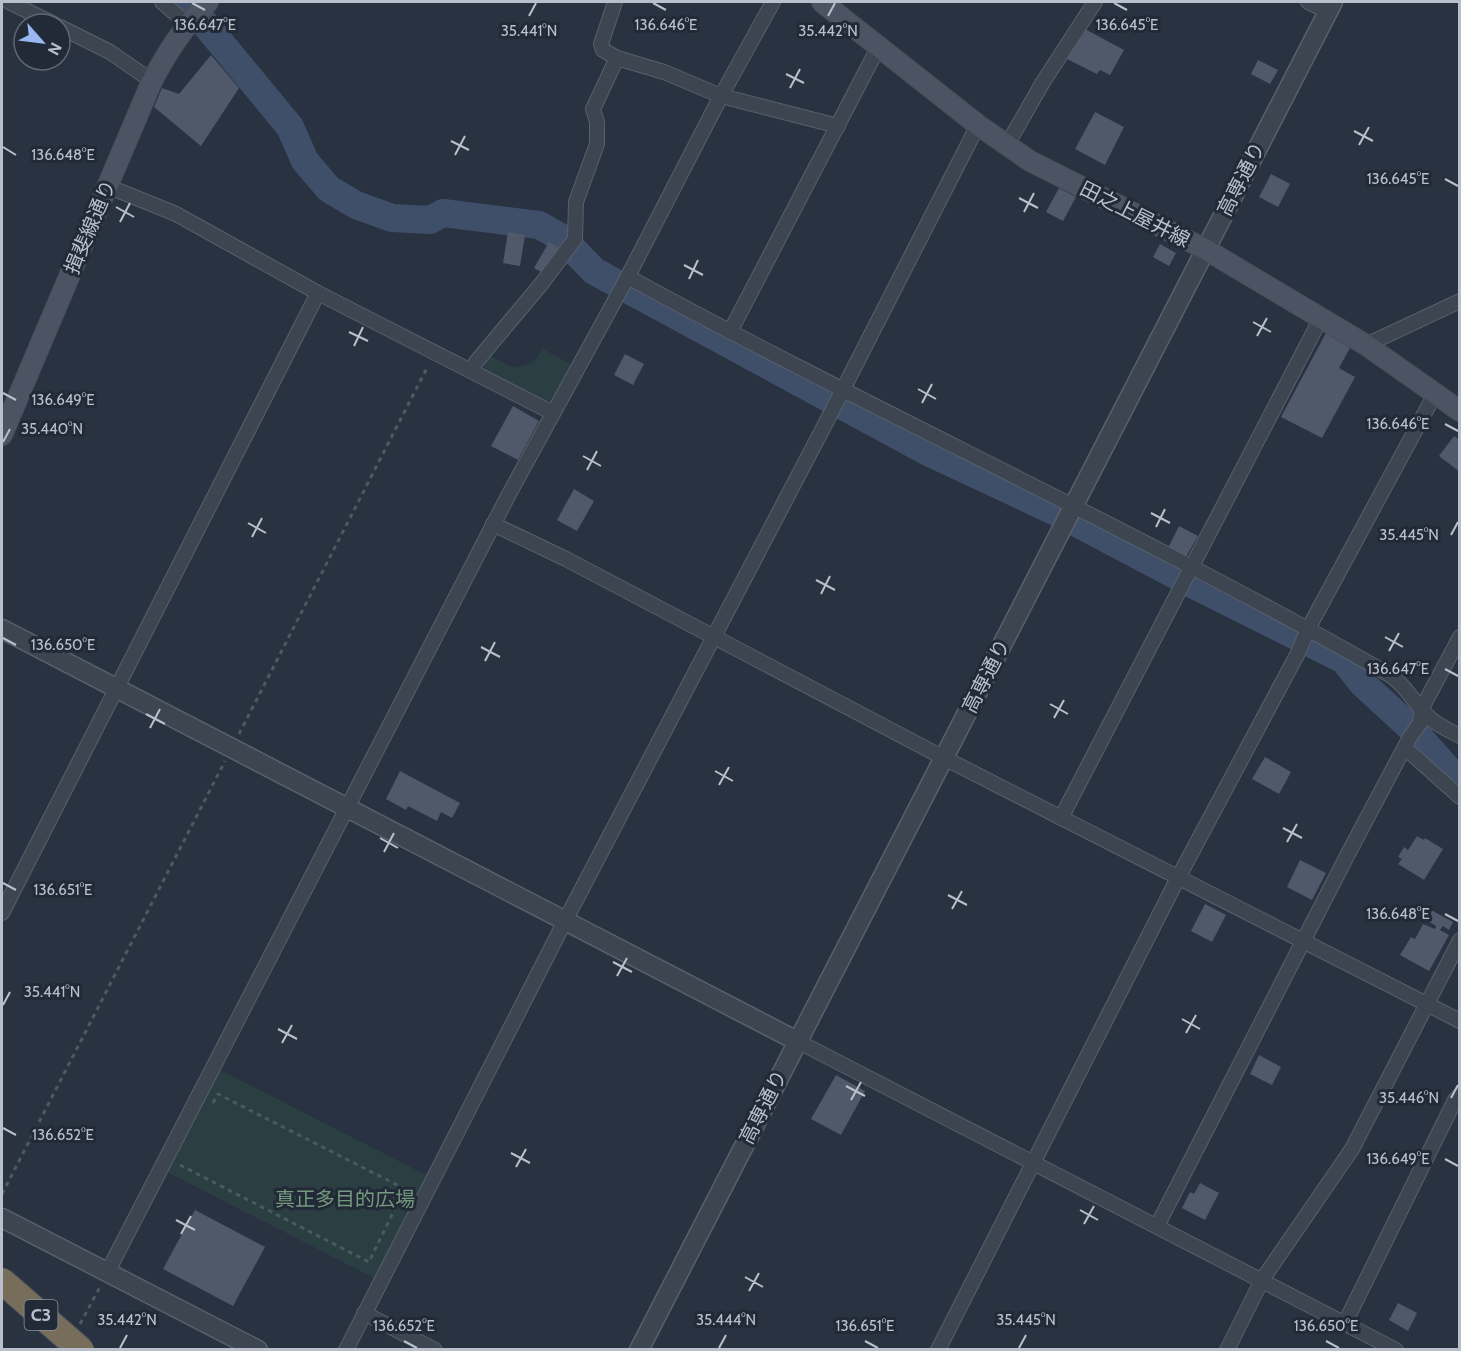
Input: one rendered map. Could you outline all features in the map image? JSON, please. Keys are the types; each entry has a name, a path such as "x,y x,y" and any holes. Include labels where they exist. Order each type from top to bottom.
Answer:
{"highway":[{"name":"C3","path":"2,1281 79,1340"}],"main road":[{"name":"田之上屋井線","path":"822,2 978,125 1030,161 1205,249 1366,345 1460,411"},
{"name":"揖斐線通り","path":"2,435 152,81 164,57 187,24 206,4"}],"street":[{"path":"9,2 29,12"},
{"path":"162,2 187,24"},
{"path":"615,2 601,44 603,50 618,58 664,72 721,96 837,126"},
{"path":"107,1273 493,524 619,293 772,2"},
{"path":"1007,145 1043,82 1095,2"},
{"path":"1308,2 1330,6"},
{"name":"高専通り","path":"639,1350 1330,6"},
{"path":"72,33 110,52 152,81"},
{"path":"730,332 879,46"},
{"path":"472,371 476,362 542,283 575,239 576,202 597,144 597,122 593,109 618,58"},
{"path":"346,1350 565,921 843,391 978,125"},
{"path":"107,186 176,214 318,293 553,413"},
{"path":"627,278 1308,629 1392,676 1430,719 1460,736"},
{"path":"2,913 318,293"},
{"path":"1366,345 1460,301"},
{"path":"1061,818 1321,318"},
{"path":"938,1350 1178,878 1308,629 1435,394"},
{"path":"493,524 566,559 944,758 1303,943 1460,1021"},
{"path":"2,628 1396,1350"},
{"path":"1157,1226 1348,852 1420,723 1422,708 1460,637"},
{"path":"1405,748 1460,797"},
{"path":"1227,1350 1262,1280 1352,1149 1460,940"},
{"path":"1345,1323 1455,1100 1460,1095"},
{"path":"2,1218 258,1350"},
{"path":"364,1313 435,1350"}],"path":[{"path":"2,1194 435,353"},
{"path":"213,1104 218,1094 423,1199"},
{"path":"185,1155 180,1166 369,1262 405,1188"},
{"path":"79,1340 107,1273"}],"green space":[{"path":"543,349 572,365 550,402 485,371 483,361 489,355 514,368 533,363"},
{"name":"真正多目的広場","path":"216,1068 426,1175 374,1278 165,1171"}],"building":[{"path":"1083,28 1124,50 1110,75 1100,70 1097,74 1067,59"},
{"path":"211,55 239,88 201,146 154,107 162,88 179,94"},
{"path":"1258,60 1278,70 1270,84 1251,74"},
{"path":"1095,112 1124,127 1105,165 1075,149"},
{"path":"1271,174 1290,184 1278,207 1259,197"},
{"path":"1059,188 1076,197 1063,221 1046,212"},
{"path":"508,232 525,235 520,266 503,263"},
{"path":"549,242 561,249 547,275 534,268"},
{"path":"1160,244 1176,253 1169,266 1153,257"},
{"path":"1327,331 1352,344 1339,368 1355,377 1322,438 1281,417"},
{"path":"625,354 644,364 633,385 614,375"},
{"path":"513,406 539,421 518,460 491,446"},
{"path":"1454,436 1460,440 1460,472 1439,456"},
{"path":"574,489 594,501 577,531 557,520"},
{"path":"1179,526 1198,536 1186,557 1168,548"},
{"path":"1265,757 1291,772 1279,794 1252,779"},
{"path":"400,771 460,803 452,818 441,812 437,821 408,806 406,810 386,799"},
{"path":"1417,836 1443,849 1424,880 1398,864 1402,859 1398,857 1404,847 1408,850"},
{"path":"1300,860 1326,873 1312,900 1287,887"},
{"path":"1205,904 1226,915 1212,942 1191,931"},
{"path":"1431,910 1453,922 1449,930 1443,926 1440,930 1449,935 1429,971 1400,955 1411,937 1415,939 1423,924 1435,929 1436,926 1426,920"},
{"path":"1259,1055 1281,1067 1272,1085 1250,1074"},
{"path":"836,1075 865,1091 841,1135 811,1119"},
{"path":"1200,1183 1219,1193 1205,1220 1182,1208 1190,1192 1194,1194"},
{"path":"195,1210 265,1247 233,1306 163,1269"},
{"path":"1398,1303 1417,1313 1408,1331 1389,1320"}],"waterway":[{"path":"187,2 290,127 305,161 329,189 356,205 392,218 430,220 443,213 539,225 562,238 594,271 926,451 1054,511 1190,583 1344,660 1363,684 1411,728 1460,783"}]}
